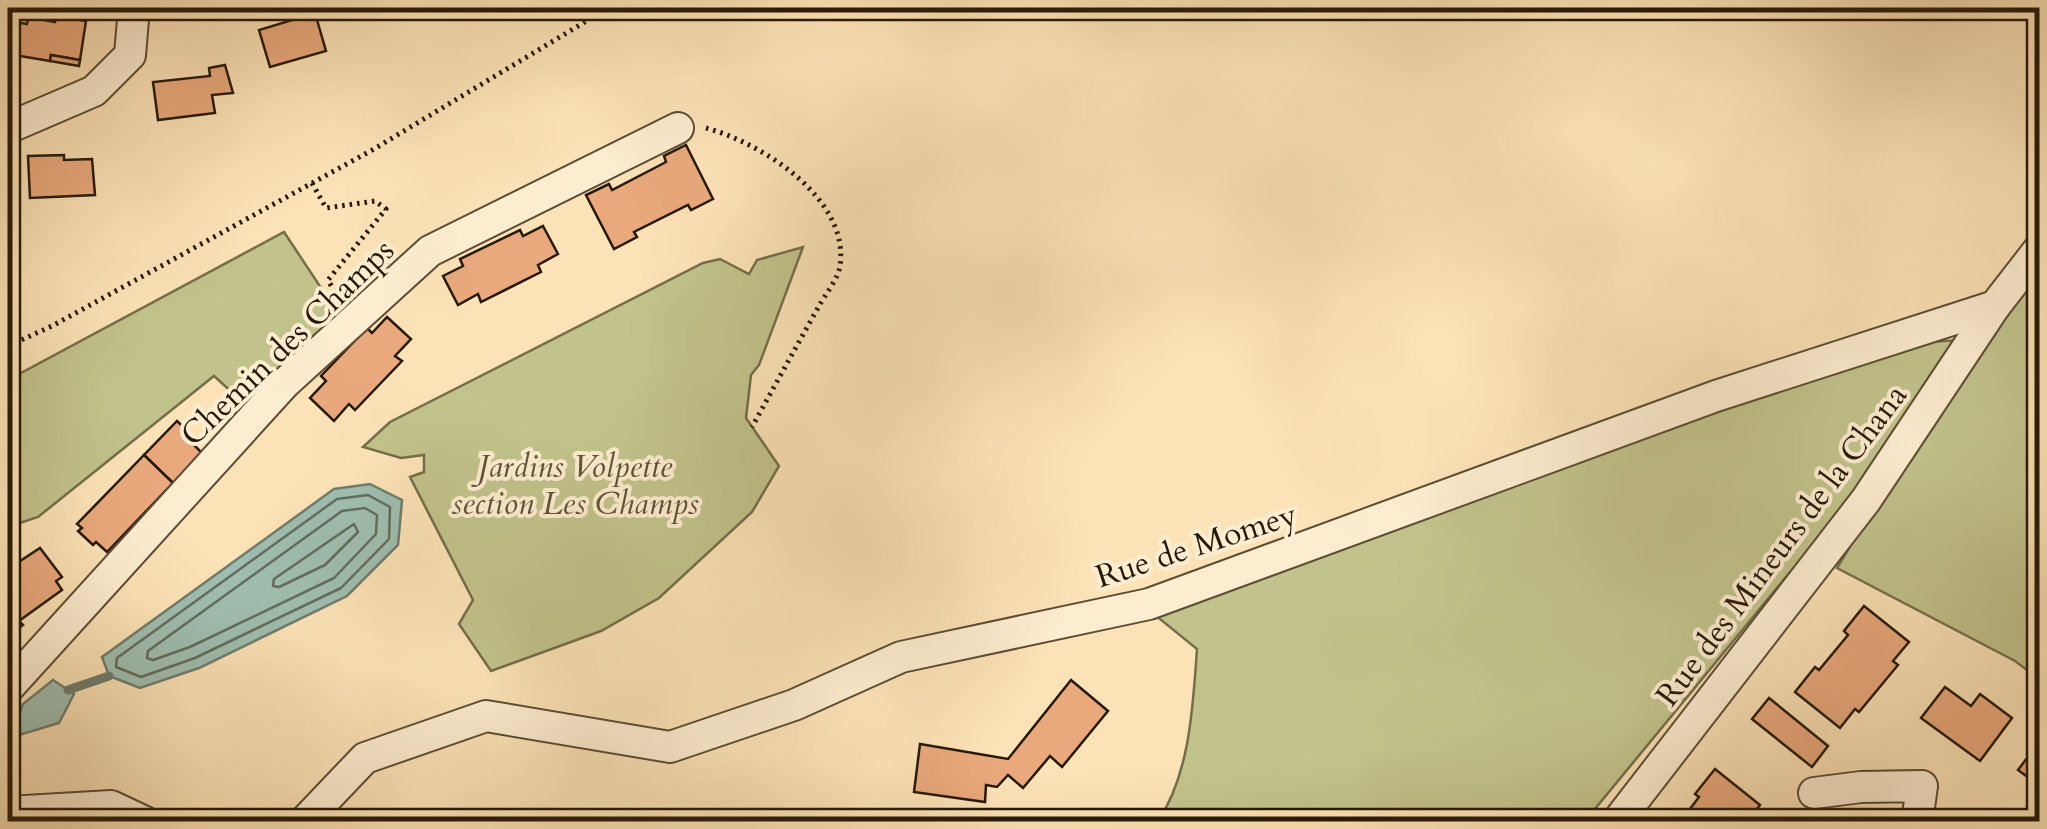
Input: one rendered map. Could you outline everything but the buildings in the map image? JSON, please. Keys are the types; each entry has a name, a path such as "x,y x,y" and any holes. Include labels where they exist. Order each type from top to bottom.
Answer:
{"street":[{"path":"8,128 94,91 130,54 134,8"},
{"name":"Chemin des Champs","path":"8,688 284,384 430,251 678,128"},
{"path":"1995,306 2040,248"},
{"name":"Rue de Momey","path":"304,822 365,758 486,716 670,747 794,705 901,657 1149,604 1716,396 1995,306"},
{"name":"Rue des Mineurs de la Chana","path":"1617,822 1866,500 1995,306"},
{"path":"1814,793 1922,786 1917,822"},
{"path":"8,812 110,806 145,822"}],"path":[{"path":"8,346 52,326 312,183 608,8"},
{"path":"678,128 708,128 782,163 811,190 836,228 840,268 752,427"},
{"path":"312,183 326,208 374,201 386,209 328,280 353,321"}],"green space":[{"path":"284,232 339,315 247,406 214,376 38,517 8,527 8,380"},
{"name":"Jardins Volpette section Les Champs","path":"803,247 759,365 751,375 746,418 779,466 752,512 659,598 601,631 491,671 459,624 473,600 410,477 424,472 424,455 401,458 363,447 390,422 703,263 720,259 749,274 757,260"},
{"path":"2039,251 2039,679 2015,661 1837,568 1995,306"},
{"path":"1961,340 1940,390 1585,821 1158,821 1183,761 1197,649 1155,615 1755,393 1912,343"}],"water":[{"path":"370,484 402,500 398,545 347,596 199,668 140,688 109,676 102,657 334,489"},
{"path":"53,680 74,694 59,723 9,738 23,704"}],"waterway":[{"path":"68,690 109,676"}]}
